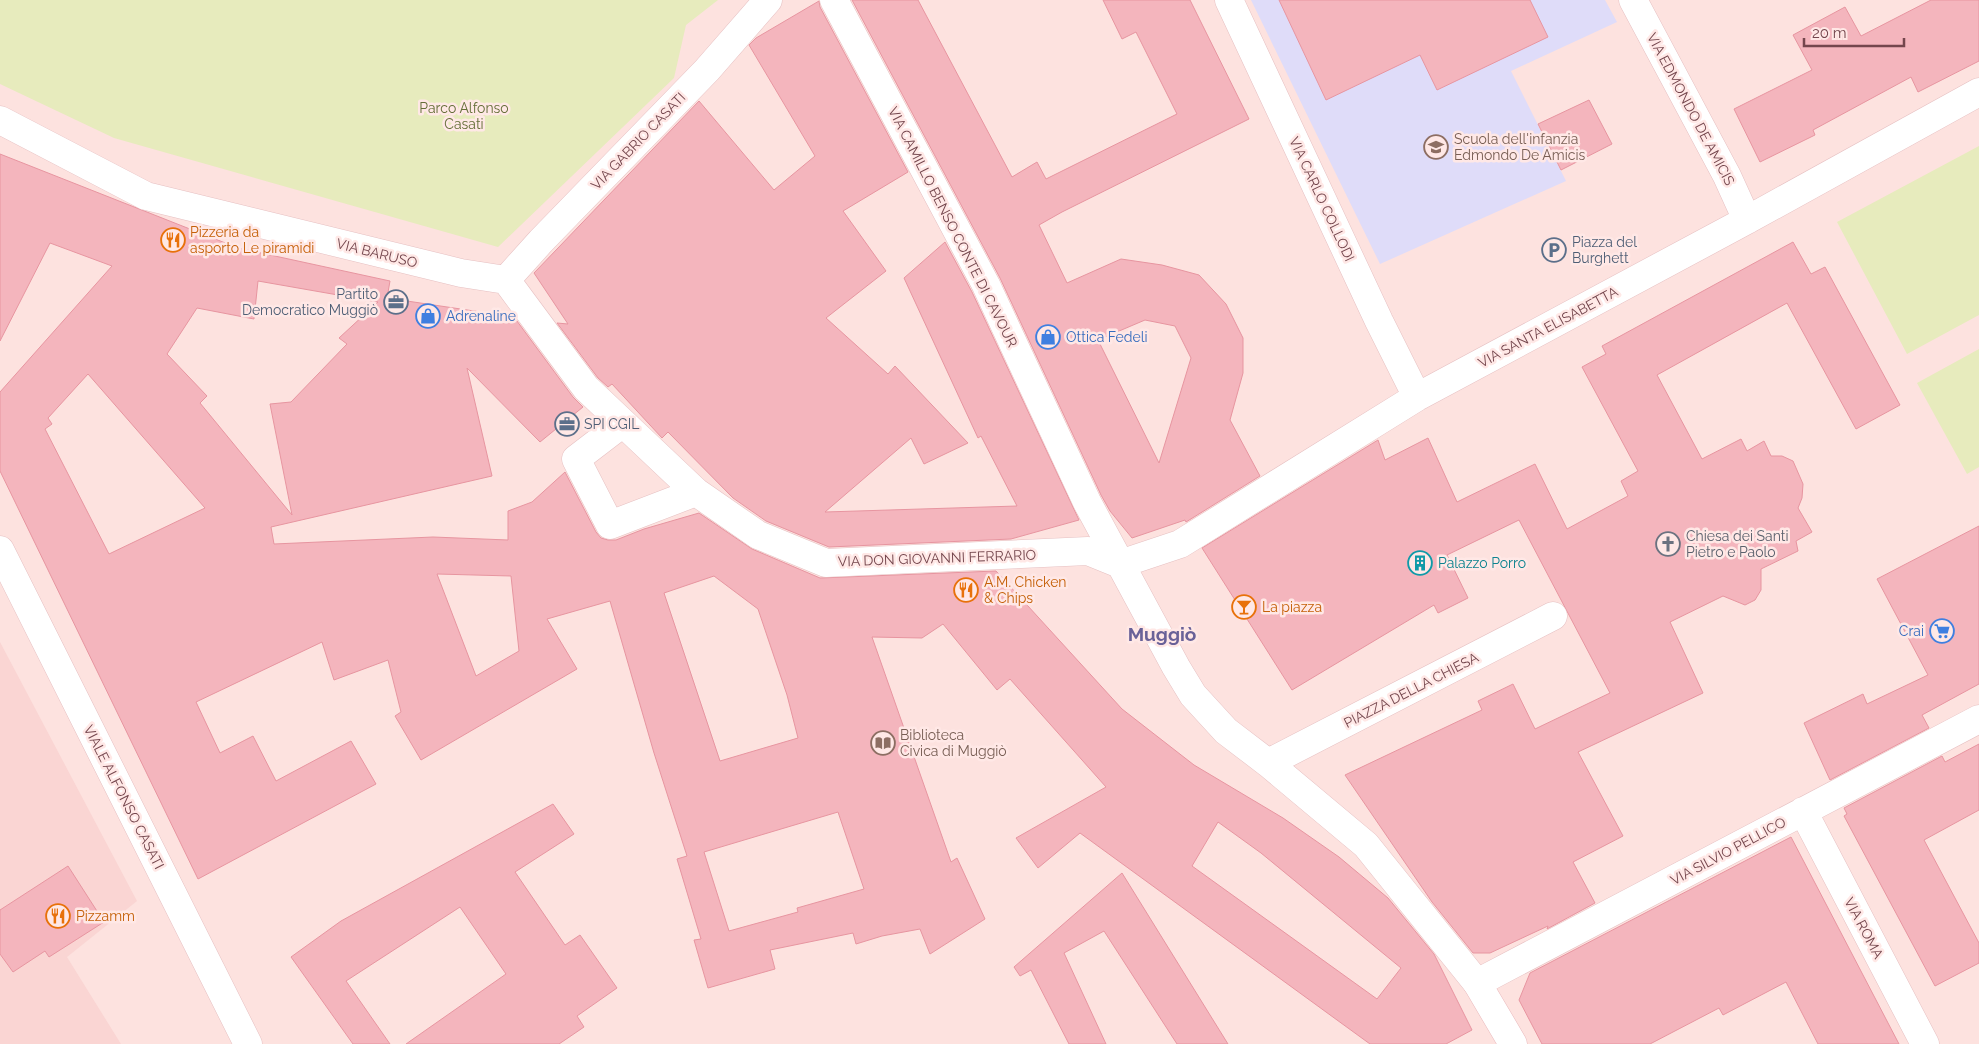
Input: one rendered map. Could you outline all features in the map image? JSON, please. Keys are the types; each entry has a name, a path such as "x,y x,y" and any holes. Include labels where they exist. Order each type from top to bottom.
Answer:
{"street":[{"name":"VIA GABRIO CASATI","path":"506,280 541,241 707,70 768,0"},
{"name":"VIA CAMILLO BENSO CONTE DI CAVOUR","path":"834,0 986,286 1086,502 1193,695 1226,731 1268,763 1366,845 1478,983 1513,1044"},
{"name":"VIA CARLO COLLODI","path":"1229,0 1379,321 1417,397"},
{"name":"VIA EDMONDO DE AMICIS","path":"1633,0 1727,176 1747,220"},
{"name":"VIA SANTA ELISABETTA","path":"1120,564 1180,544 1417,397 1747,220 1979,92"},
{"name":"VIA BARUSO","path":"0,120 146,196 461,273 506,280"},
{"name":"VIA DON GIOVANNI FERRARIO","path":"506,280 586,388 696,492 758,535 826,563 1088,551 1120,564"},
{"path":"623,422 576,459 610,525 696,492"},
{"name":"VIALE ALFONSO CASATI","path":"0,550 248,1044"},
{"name":"PIAZZA DELLA CHIESA","path":"1268,763 1554,616"},
{"name":"VIA SILVIO PELLICO","path":"1478,983 1979,719"},
{"name":"VIA ROMA","path":"1803,811 1925,1044"}],"shaded area":[{"name":"Scuola dell'infanzia Edmondo De Amicis","path":"1251,0 1605,0 1617,22 1511,71 1566,181 1380,264"},
{"path":"0,642 137,901 67,957 121,1044 0,1044"}],"green space":[{"name":"Parco Alfonso Casati","path":"0,0 718,0 686,25 674,78 498,247 114,138 0,84"},
{"path":"1979,146 1979,315 1907,354 1837,222"},
{"path":"1979,349 1979,467 1967,474 1917,383"}],"building":[{"path":"852,0 918,0 1012,177 1037,162 1046,179 1177,114 1136,32 1122,39 1103,0 1190,0 1249,119 1039,225 1067,283 1121,259 1162,265 1199,275 1226,304 1243,338 1243,373 1230,420 1260,476 1186,522 1185,520 1132,538 1110,511 1101,495 1000,278","holes":["1145,320 1175,326 1191,358 1159,463 1098,340"]},
{"path":"1279,0 1530,0 1548,37 1437,90 1420,55 1326,100"},
{"path":"1931,0 1979,0 1979,61 1918,92 1911,77 1813,130 1815,135 1760,162 1734,109 1812,70 1793,35 1845,7 1861,36"},
{"path":"819,1 820,7 908,172 843,211 886,271 826,318 888,374 895,366 968,443 924,464 911,438 825,512 1017,506 981,436 978,438 904,278 945,242 972,292 1079,520 1011,539 829,547 766,521 733,498 668,432 662,438 612,384 608,387 598,378 557,323 568,324 534,273 699,101 774,190 815,156 749,45 756,38"},
{"path":"1589,100 1612,144 1561,170 1538,124"},
{"path":"0,154 238,248 390,281 387,298 514,317 573,397 583,407 540,442 467,368 492,476 271,527 274,544 433,537 508,540 508,511 532,502 565,472 596,532 601,538 608,540 616,540 644,529 699,513 752,549 820,578 996,571 1122,709 1194,765 1283,818 1339,857 1388,898 1434,954 1472,1030 1446,1044 1370,1044 1080,833 1038,868 1016,838 1106,787 1010,679 997,690 943,624 922,638 872,637 951,862 957,858 985,919 930,954 920,929 882,936 856,944 853,933 770,950 775,969 708,988 694,940 701,939 677,859 687,856 654,753 610,601 547,619 577,669 421,760 395,716 401,712 388,660 334,680 322,642 196,702 220,753 253,736 276,781 351,741 376,784 198,879 0,471 0,392 112,266 50,243 0,341","holes":["258,281 378,302 339,338 347,344 291,402 270,404 292,515 200,403 207,396 167,354 197,308 254,319","88,374 205,508 109,554 45,429 52,424 48,418","437,574 511,576 519,651 476,676","714,576 758,609 787,695 798,738 720,761 664,593","838,812 864,889 797,908 798,912 729,931 704,852","1218,822 1261,853 1401,968 1377,999 1192,866"]},
{"path":"1793,242 1811,274 1825,267 1900,405 1856,429 1787,303 1657,375 1702,459 1741,439 1747,451 1764,441 1771,456 1782,456 1793,461 1803,484 1802,498 1798,508 1812,532 1796,541 1798,551 1761,569 1761,590 1755,600 1745,605 1723,596 1670,622 1703,693 1578,752 1623,836 1573,862 1595,903 1547,929 1548,926 1490,953 1473,953 1432,902 1345,775 1482,710 1478,701 1513,684 1535,729 1610,693 1519,520 1447,555 1468,598 1438,613 1434,605 1292,690 1202,548 1378,440 1385,460 1428,438 1457,502 1535,464 1567,529 1628,496 1621,481 1638,471 1582,367 1606,354 1602,346"},
{"name":"Crai","path":"1979,526 1979,684 1922,715 1929,728 1830,780 1804,723 1863,694 1867,704 1928,675 1877,579"},
{"path":"1979,744 1979,810 1924,840 1979,943 1979,963 1935,986 1844,816 1847,814 1844,808 1942,756 1945,762"},
{"path":"553,804 574,834 515,872 565,945 580,935 617,988 577,1016 584,1027 559,1044 406,1044 506,974 460,907 346,981 390,1044 353,1044 291,957 341,921"},
{"path":"1791,837 1899,1044 1818,1044 1786,982 1723,1015 1719,1008 1650,1044 1542,1044 1519,1000 1530,973"},
{"path":"68,866 104,922 49,957 45,951 13,972 0,954 0,910"},
{"path":"1122,873 1228,1044 1177,1044 1104,931 1064,953 1106,1044 1069,1044 1031,970 1020,976 1014,967"}],"place":[{"name":"Scuola dell'infanzia Edmondo De Amicis","path":"1436,147"},
{"name":"Pizzeria da asporto Le piramidi","path":"173,240"},
{"name":"Piazza del Burghett","path":"1554,250"},
{"name":"Partito Democratico Muggiò","path":"396,302"},
{"name":"Adrenaline","path":"428,316"},
{"name":"Ottica Fedeli","path":"1048,337"},
{"name":"SPI CGIL","path":"567,424"},
{"name":"Chiesa dei Santi Pietro e Paolo","path":"1668,544"},
{"name":"Palazzo Porro","path":"1420,563"},
{"name":"A.M. Chicken & Chips","path":"966,590"},
{"name":"La piazza","path":"1244,607"},
{"name":"Crai","path":"1942,631"},
{"name":"Biblioteca Civica di Muggiò","path":"883,743"},
{"name":"Pizzamm","path":"58,916"}],"district":[{"name":"Muggiò","path":"1162,634"}]}
